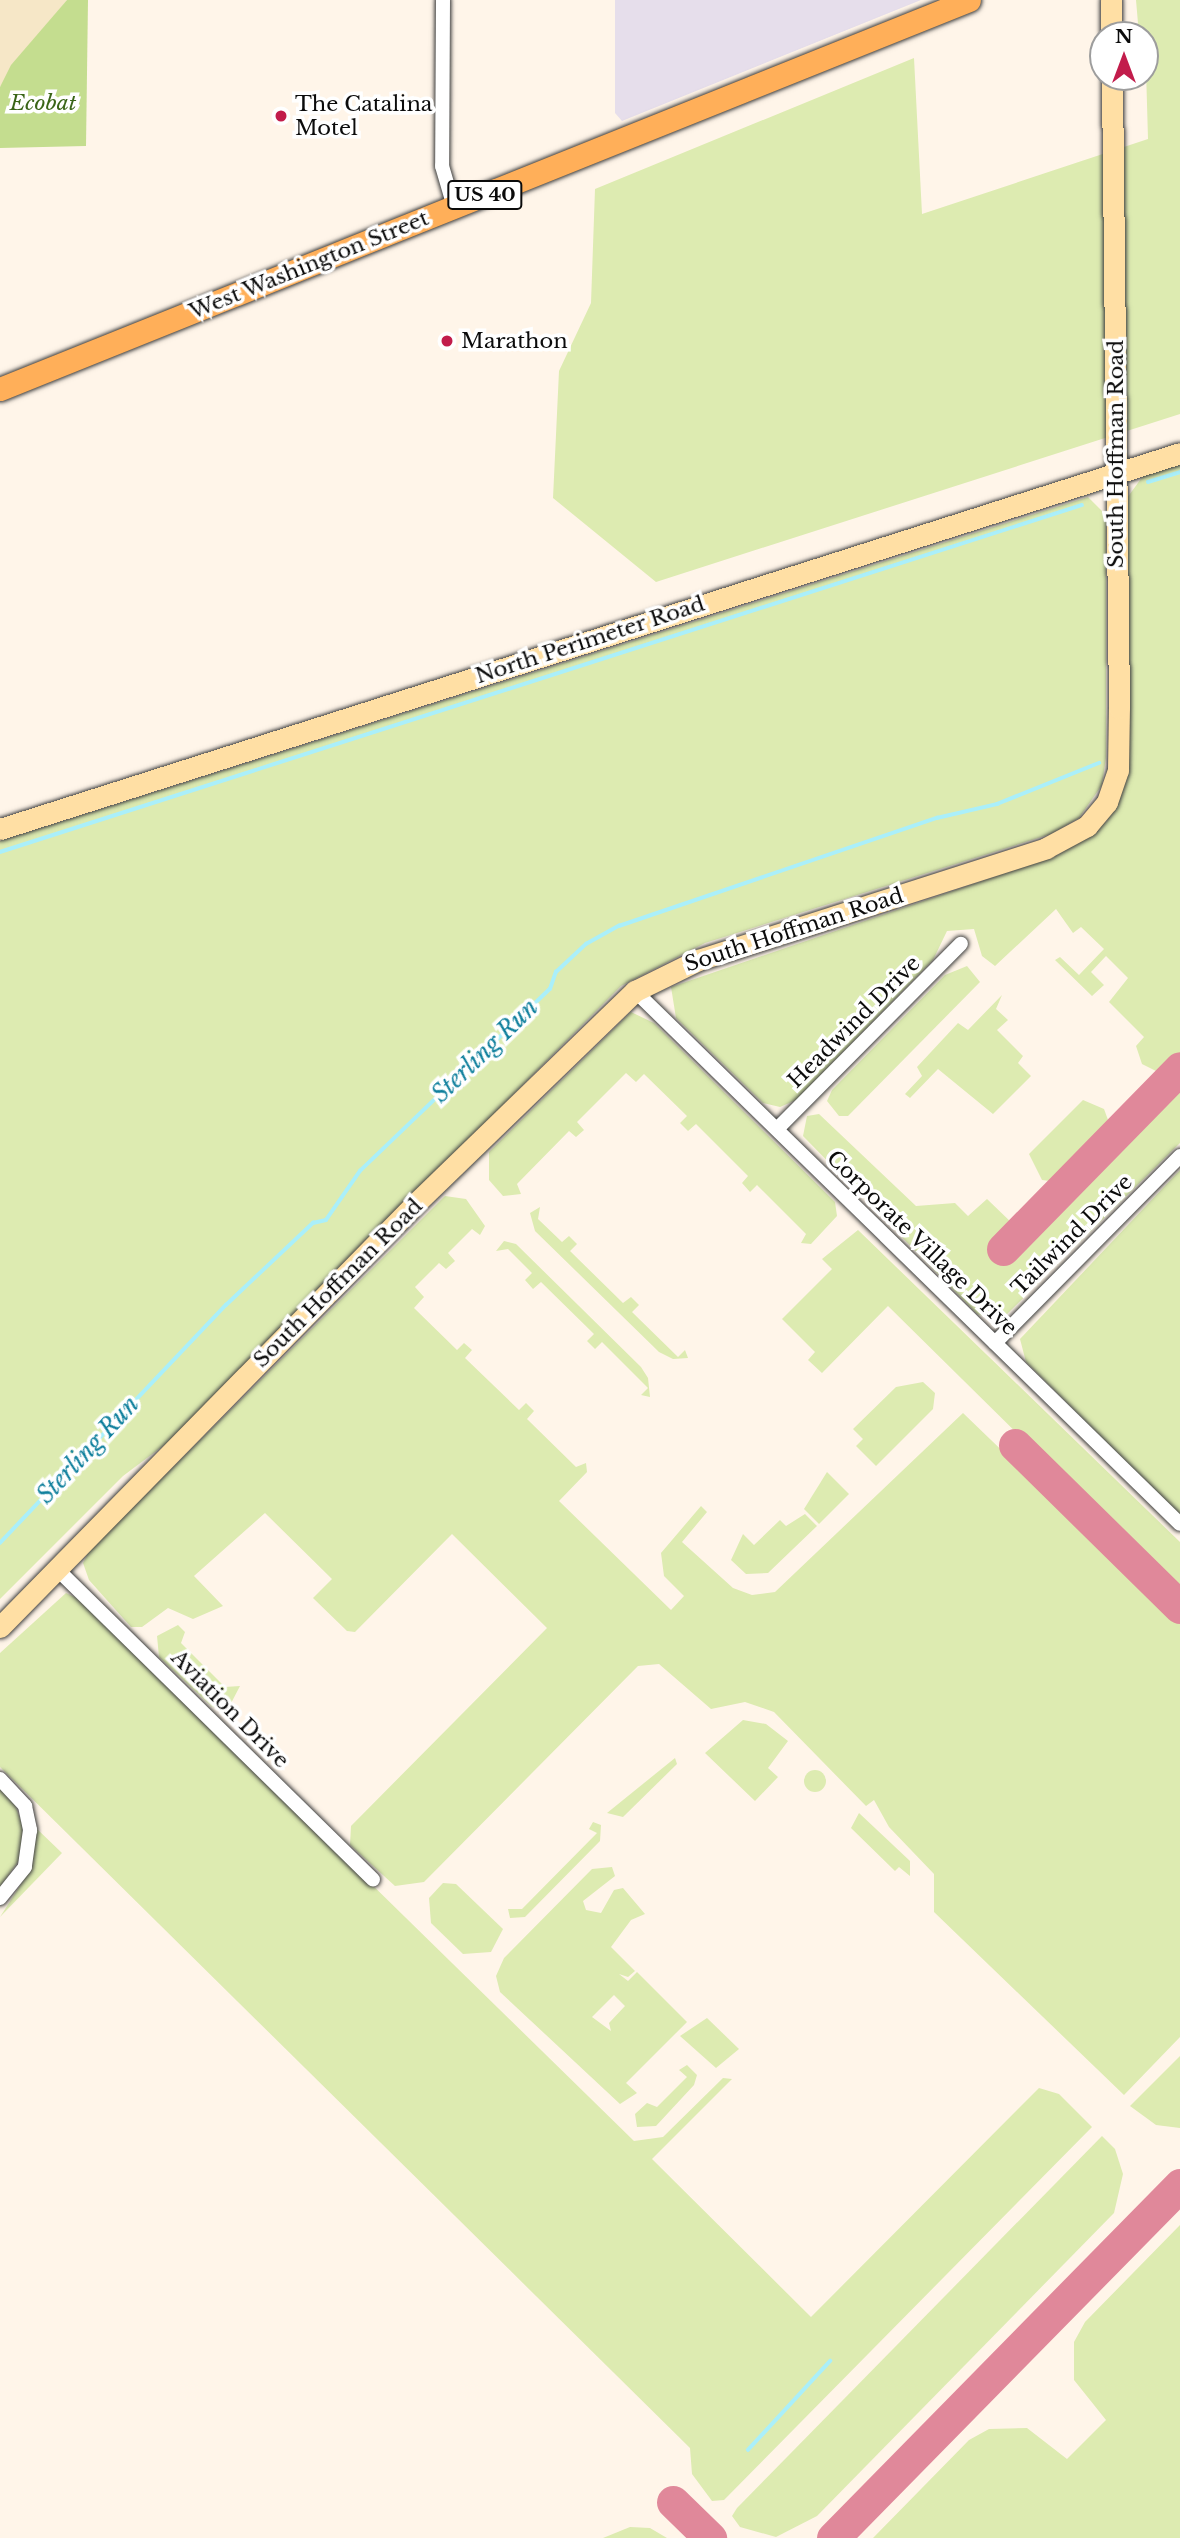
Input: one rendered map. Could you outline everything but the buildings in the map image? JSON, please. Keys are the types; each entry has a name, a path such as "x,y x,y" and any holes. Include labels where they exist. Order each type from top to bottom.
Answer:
{"main road":[{"name":"West Washington Street","path":"0,389 969,0"}],"street":[{"path":"443,0 442,166 454,207"},
{"path":"1111,0 1111,21"},
{"name":"South Hoffman Road","path":"0,1627 603,1016 635,991 698,960 1046,848 1087,826 1107,802 1118,770 1112,91"},
{"name":"North Perimeter Road","path":"0,829 1180,453"},
{"name":"Headwind Drive","path":"776,1129 961,944"},
{"name":"Corporate Village Drive","path":"635,991 1180,1524"},
{"name":"Tailwind Drive","path":"995,1343 1180,1156"},
{"name":"Aviation Drive","path":"57,1569 373,1880"},
{"path":"0,1779 25,1806 29,1857 0,1898"}],"shaded area":[{"name":"Ecobat","path":"0,0 67,0 0,87"},
{"path":"615,0 921,0 622,121 615,113"}],"green space":[{"name":"Ecobat","path":"67,0 88,0 86,146 0,148 0,87 11,65"},
{"path":"1136,0 1180,0 1180,414 656,582 553,498 559,371 591,303 595,189 914,58 922,214 1148,139 1147,91 1159,91 1159,21 1138,21"},
{"path":"1180,465 1180,1056 1162,1074 1142,1064 1136,1046 1144,1037 1109,1002 1128,978 1106,956 1091,972 1104,985 1092,996 1055,960 1060,957 1079,975 1104,949 1081,927 1073,933 1056,909 995,966 982,956 974,929 947,931 933,960 796,1100 780,1107 763,1103 676,1018 671,987 1058,855 1107,821 1128,766 1127,498 1143,476"},
{"path":"1088,497 1106,515 1106,757 1102,785 1079,818 1051,834 705,943 621,986 167,1443 123,1476 0,1599 0,841"},
{"path":"967,966 980,982 848,1116 839,1116 827,1101 832,1090 945,975"},
{"path":"1002,995 996,1009 1008,1020 997,1030 1023,1056 1018,1063 1031,1076 993,1114 938,1069 910,1098 905,1094 922,1076 917,1067 958,1023 968,1030"},
{"path":"631,1012 654,1023 835,1202 837,1216 811,1244 801,1243 806,1234 757,1185 750,1192 742,1183 748,1176 696,1124 688,1131 680,1123 687,1116 644,1074 636,1082 626,1073 577,1122 584,1130 576,1137 569,1131 517,1184 521,1194 503,1196 489,1180 489,1152"},
{"path":"1180,1083 1180,1143 1000,1321 977,1314 803,1136 807,1116 819,1114 916,1206 955,1203 968,1216 987,1199 1014,1225 994,1244 1008,1259"},
{"path":"1083,1100 1104,1109 1111,1128 1057,1182 1042,1180 1029,1154"},
{"path":"1180,1170 1180,1515 1026,1362 1020,1339"},
{"path":"445,1196 466,1199 485,1226 480,1235 472,1229 448,1253 455,1261 446,1269 439,1263 415,1287 424,1297 414,1308 457,1350 464,1343 472,1350 465,1358 519,1410 526,1403 534,1411 527,1419 576,1467 586,1463 587,1472 559,1501 671,1610 684,1596 664,1576 661,1553 701,1506 707,1512 682,1542 733,1588 752,1595 775,1592 963,1413 1180,1622 1180,2037 1124,2095 934,1912 934,1874 889,1827 874,1800 866,1806 774,1712 745,1702 711,1709 659,1664 638,1666 424,1882 395,1886 350,1845 351,1826 547,1628 452,1534 355,1632 347,1631 313,1598 332,1579 265,1513 194,1576 223,1606 193,1619 168,1608 142,1627 131,1627 89,1580 83,1563 89,1551"},
{"path":"540,1207 538,1219 562,1242 569,1236 577,1244 570,1251 623,1303 631,1297 639,1305 632,1312 678,1357 685,1350 688,1358 673,1359 659,1352 535,1231 530,1213"},
{"path":"858,1230 1180,1542 1180,1594 888,1306 822,1373 808,1360 815,1352 782,1319 832,1269 822,1259"},
{"path":"504,1241 516,1244 641,1367 648,1378 650,1397 641,1395 648,1388 602,1342 595,1349 587,1341 594,1334 541,1282 533,1289 525,1280 532,1273 508,1249 496,1251"},
{"path":"923,1382 935,1393 933,1409 876,1466 856,1446 863,1439 853,1429 896,1387"},
{"path":"827,1472 849,1494 819,1524 804,1509"},
{"path":"805,1514 817,1526 768,1573 746,1574 731,1560 743,1534 754,1545 780,1520 786,1526"},
{"path":"66,1593 81,1600 634,2141 663,2137 723,2078 732,2079 652,2159 811,2317 1039,2088 1059,2094 1092,2127 724,2500 712,2501 692,2474 690,2448 0,1767 0,1653"},
{"path":"178,1625 185,1632 181,1643 225,1687 240,1686 228,1709 212,1707 159,1657 157,1636"},
{"path":"743,1720 766,1724 788,1741 768,1768 778,1777 755,1801 705,1753"},
{"path":"675,1758 677,1764 623,1817 607,1813"},
{"path":"811,1770 819,1770 826,1777 826,1785 819,1792 811,1792 804,1785 804,1777"},
{"path":"0,1787 15,1805 25,1832 20,1859 0,1887"},
{"path":"859,1813 910,1861 910,1876 899,1867 895,1871 851,1828"},
{"path":"593,1822 601,1825 600,1841 525,1917 510,1918 508,1909 522,1909 597,1833 589,1829"},
{"path":"36,1828 62,1853 0,1917 32,1867"},
{"path":"612,1867 615,1876 583,1901 586,1910 601,1913 614,1890 623,1888 645,1914 631,1920 611,1947 635,1971 628,1977 619,1974 628,1981 637,1972 687,2022 626,2083 637,2093 620,2104 500,1992 496,1976 504,1958 592,1869","holes":["614,1995 625,2006 609,2023 611,2031 592,2017"]},
{"path":"443,1883 456,1884 503,1929 491,1952 463,1954 431,1923 429,1898"},
{"path":"707,2018 739,2049 716,2068 680,2036"},
{"path":"1180,2056 1180,2128 1156,2125 1130,2106"},
{"path":"687,2065 697,2075 694,2085 656,2126 637,2127 635,2114 647,2103 657,2107 687,2077 679,2070"},
{"path":"1102,2136 1115,2149 1123,2174 1114,2213 817,2516 776,2537 740,2527 732,2516 737,2508"},
{"path":"1180,2225 1180,2538 873,2538 969,2440 989,2429 1027,2428 1067,2459 1106,2420 1074,2380 1074,2342 1085,2322"},
{"path":"630,2527 650,2528 667,2538 603,2538"}],"waterway":[{"path":"1148,482 1180,472"},
{"path":"0,852 1082,505"},
{"name":"Sterling Run","path":"0,1543 226,1305 313,1223 326,1220 360,1171 550,989 556,972 586,944 619,926 937,818 997,804 1099,763"},
{"path":"748,2450 830,2361"}],"taxiway":[{"path":"1003,1249 1180,1068"},
{"path":"1015,1445 1180,1607"},
{"path":"833,2538 1180,2185"},
{"path":"673,2502 710,2538"}],"place":[{"name":"The Catalina Motel","path":"281,116"},
{"name":"Marathon","path":"447,341"}]}
